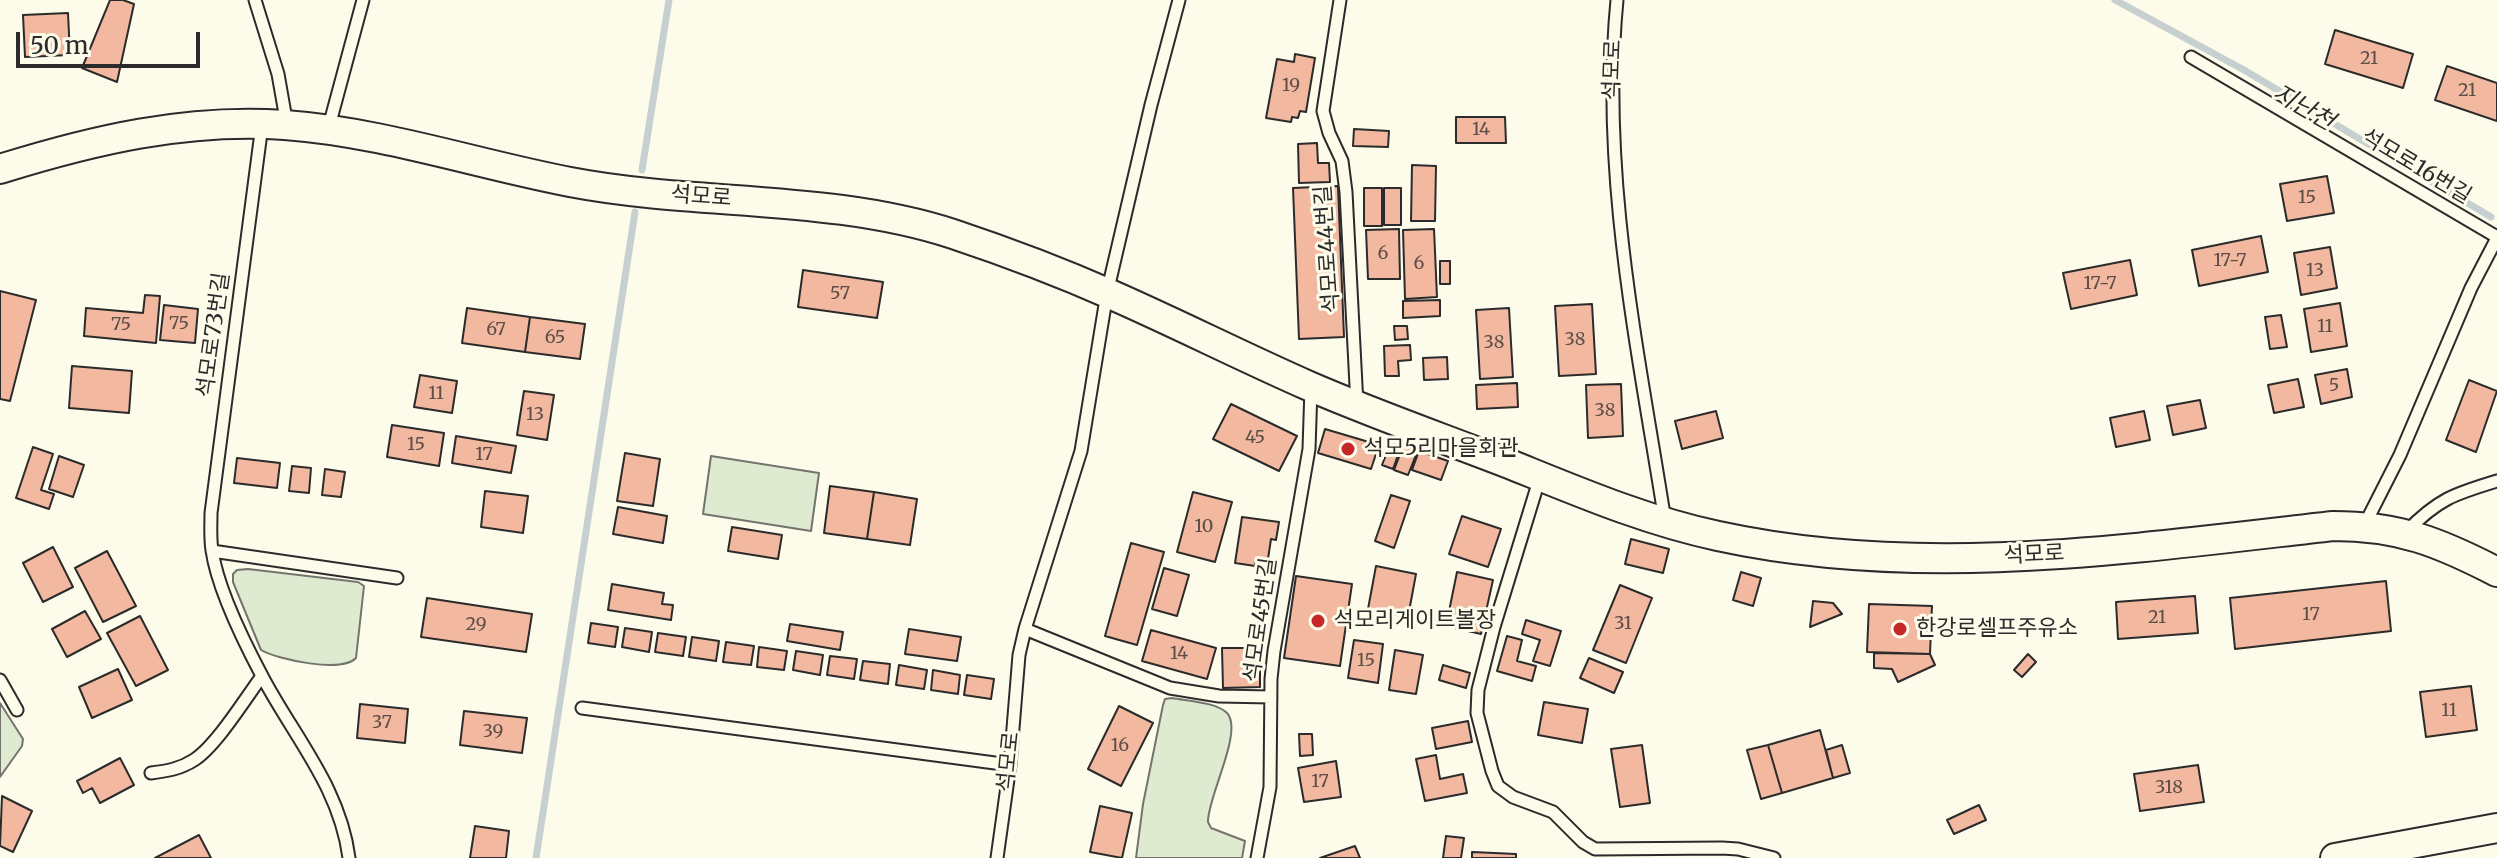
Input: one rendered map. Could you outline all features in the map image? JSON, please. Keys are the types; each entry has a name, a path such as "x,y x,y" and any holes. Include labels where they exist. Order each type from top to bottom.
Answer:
{"street":[{"name":"석모로","path":"0,169 112,138 217,125 275,125 328,130 574,183 769,203 900,221 947,232 1107,293 1311,387 1540,476 1710,535 1834,554 1965,558 2128,549 2333,526 2364,526 2406,532 2454,550 2497,572"},
{"path":"2335,858 2497,828"}],"lane":[{"path":"255,0 278,74 275,125"},
{"path":"328,130 363,0"},
{"name":"석모로","path":"997,858 1010,765 1019,655 1081,451 1107,293 1179,0"},
{"name":"석모로44번길","path":"1340,0 1323,111 1342,161 1346,192 1357,405"},
{"name":"석모로","path":"1617,0 1611,82 1619,191 1634,334 1665,521"},
{"name":"석모로16번길","path":"2191,57 2497,238 2471,288 2400,455 2364,526"},
{"name":"석모로73번길","path":"275,125 211,513 212,551 221,586 262,676 330,792 340,815 349,858"},
{"name":"석모로45번길","path":"1257,858 1270,787 1274,651 1309,449 1311,387"},
{"path":"1540,476 1494,627 1476,703 1498,786 1513,797 1553,812 1583,842 1595,849 1722,848 1774,858"},
{"path":"2406,532 2428,509 2457,493 2497,481"},
{"path":"212,551 397,578"},
{"path":"1025,629 1170,688 1219,696 1271,697"},
{"path":"151,773 174,770 196,759 223,729 262,676"},
{"path":"0,680 17,710"},
{"path":"582,708 1010,765"}],"green space":[{"path":"711,456 819,473 811,531 703,514"},
{"path":"237,570 358,582 364,586 356,658 349,662 324,665 295,661 261,650 233,582 233,574"},
{"path":"1165,699 1216,706 1227,713 1231,722 1228,749 1208,822 1211,828 1245,841 1242,858 1136,858 1143,804 1163,705"},
{"path":"0,703 23,739 22,746 0,777"}],"building":[{"path":"110,0 134,4 117,82 82,68"},
{"path":"68,13 70,55 25,57 23,15"},
{"path":"2335,30 2413,54 2403,88 2325,64"},
{"path":"1295,54 1315,58 1306,112 1300,111 1298,118 1292,117 1291,122 1266,118 1277,59 1294,62"},
{"path":"2447,66 2497,83 2497,121 2435,100"},
{"path":"1456,117 1505,117 1506,143 1456,143"},
{"path":"1354,129 1389,131 1388,147 1353,146"},
{"path":"1317,143 1318,163 1329,163 1330,182 1299,183 1298,144"},
{"path":"1412,165 1436,166 1435,221 1411,221"},
{"path":"2327,176 2334,213 2287,221 2280,184"},
{"path":"1338,186 1344,337 1299,339 1293,188"},
{"path":"1364,188 1382,188 1382,226 1364,226"},
{"path":"1384,188 1401,188 1401,225 1384,225"},
{"path":"1399,229 1400,279 1368,279 1366,230"},
{"path":"1434,229 1437,297 1405,299 1403,230"},
{"path":"2261,236 2268,272 2199,286 2192,250"},
{"path":"2330,247 2337,288 2301,295 2294,253"},
{"path":"2130,260 2137,295 2071,309 2063,273"},
{"path":"1440,261 1450,261 1450,284 1440,284"},
{"path":"803,270 883,282 877,318 798,307"},
{"path":"0,291 36,300 10,401 0,399"},
{"path":"145,295 160,296 156,343 84,336 86,308 143,313"},
{"path":"1440,300 1440,316 1403,318 1403,301"},
{"path":"2340,303 2347,346 2311,352 2304,309"},
{"path":"1592,304 1596,374 1559,376 1555,306"},
{"path":"164,305 198,309 195,343 160,340"},
{"path":"467,308 530,317 525,352 462,343"},
{"path":"1509,308 1513,377 1480,379 1476,310"},
{"path":"2281,315 2287,347 2270,349 2265,317"},
{"path":"530,317 585,324 580,359 525,352"},
{"path":"1394,326 1407,326 1408,339 1395,340"},
{"path":"1410,345 1411,360 1398,361 1399,376 1385,376 1384,346"},
{"path":"1447,357 1448,379 1424,380 1423,358"},
{"path":"72,366 132,371 129,413 69,408"},
{"path":"2347,369 2352,397 2321,404 2315,375"},
{"path":"420,375 457,381 452,413 414,407"},
{"path":"2298,379 2304,407 2274,413 2268,385"},
{"path":"2469,380 2497,391 2476,452 2446,440"},
{"path":"1517,383 1518,407 1477,409 1476,385"},
{"path":"1621,384 1623,436 1588,438 1586,385"},
{"path":"524,391 554,395 547,440 517,435"},
{"path":"2200,400 2206,428 2173,435 2167,406"},
{"path":"1231,404 1297,436 1279,471 1213,439"},
{"path":"1716,411 1723,438 1682,449 1675,421"},
{"path":"2144,411 2150,440 2116,447 2110,418"},
{"path":"392,425 444,433 439,466 387,457"},
{"name":"석모5리마을회관","path":"1325,429 1379,445 1371,469 1318,453"},
{"path":"456,436 516,446 511,473 452,463"},
{"path":"1392,440 1402,444 1393,469 1382,465"},
{"path":"1404,444 1418,450 1408,475 1394,470"},
{"path":"33,447 53,454 41,490 54,494 49,509 16,498"},
{"path":"1419,451 1448,461 1441,480 1412,470"},
{"path":"625,453 660,459 653,506 617,501"},
{"path":"59,456 84,465 73,497 49,489"},
{"path":"237,458 280,463 277,488 234,483"},
{"path":"292,466 311,468 309,493 289,491"},
{"path":"325,469 345,472 341,497 322,495"},
{"path":"830,486 874,492 867,539 824,533"},
{"path":"485,491 528,496 523,533 481,527"},
{"path":"874,492 917,499 910,545 867,539"},
{"path":"1193,492 1232,502 1215,562 1177,552"},
{"path":"1391,495 1410,501 1394,548 1375,541"},
{"path":"618,507 667,516 663,543 613,534"},
{"path":"1462,516 1501,529 1488,567 1449,554"},
{"path":"1242,517 1279,522 1276,540 1271,539 1268,559 1256,558 1255,566 1235,563"},
{"path":"732,527 782,535 778,559 728,551"},
{"path":"1631,539 1669,549 1663,573 1625,564"},
{"path":"1131,543 1164,552 1137,645 1105,636"},
{"path":"53,547 73,587 43,602 23,563"},
{"path":"107,551 136,606 103,622 75,568"},
{"path":"1376,566 1416,574 1408,617 1368,609"},
{"path":"1164,568 1189,575 1177,616 1152,609"},
{"path":"1457,572 1493,580 1481,634 1446,626"},
{"path":"1741,572 1761,578 1753,606 1733,600"},
{"name":"석모리게이트볼장","path":"1296,576 1352,584 1340,666 1284,658"},
{"path":"2386,581 2391,631 2235,649 2230,598"},
{"path":"612,584 664,593 662,604 673,605 671,620 608,610"},
{"path":"1620,585 1652,598 1626,663 1593,650"},
{"path":"2195,596 2198,633 2118,639 2116,602"},
{"path":"427,598 532,614 526,652 421,637"},
{"path":"1813,601 1833,603 1842,614 1810,627"},
{"name":"한강로셀프주유소","path":"1869,604 1932,606 1930,654 1867,652"},
{"path":"85,611 101,639 67,657 52,629"},
{"path":"140,616 168,670 136,686 107,633"},
{"path":"1526,620 1561,631 1550,666 1533,661 1540,640 1522,634"},
{"path":"591,623 618,627 615,647 588,643"},
{"path":"790,624 843,632 840,650 787,641"},
{"path":"625,628 652,632 649,652 622,647"},
{"path":"909,629 961,637 957,661 905,654"},
{"path":"1151,630 1216,648 1207,679 1142,661"},
{"path":"658,633 686,637 683,656 655,652"},
{"path":"1507,636 1522,640 1517,661 1536,666 1532,681 1497,671"},
{"path":"692,637 719,641 716,661 689,657"},
{"path":"1354,640 1383,644 1378,683 1348,678"},
{"path":"726,642 754,646 751,665 723,662"},
{"path":"759,647 787,651 784,670 757,667"},
{"path":"1222,648 1260,648 1260,687 1223,688"},
{"path":"1395,650 1423,655 1416,694 1389,690"},
{"path":"796,651 823,655 820,675 793,670"},
{"path":"1874,653 1930,654 1935,665 1898,682 1892,669 1874,668"},
{"path":"2028,654 2036,662 2022,677 2014,670"},
{"path":"830,656 857,659 854,679 827,675"},
{"path":"1589,658 1623,672 1614,693 1580,678"},
{"path":"863,661 890,664 888,684 860,680"},
{"path":"899,665 927,670 924,689 896,685"},
{"path":"1443,665 1470,673 1466,688 1439,680"},
{"path":"118,669 132,700 92,718 79,687"},
{"path":"933,670 960,675 958,694 931,690"},
{"path":"967,675 994,679 991,699 964,695"},
{"path":"2471,686 2477,730 2426,737 2420,692"},
{"path":"1544,702 1588,709 1582,743 1538,735"},
{"path":"360,704 408,709 405,743 357,738"},
{"path":"1119,706 1153,723 1121,786 1088,769"},
{"path":"464,711 527,718 522,753 460,745"},
{"path":"1468,721 1472,742 1436,749 1432,728"},
{"path":"1820,730 1833,778 1782,793 1768,745"},
{"path":"1299,734 1312,734 1313,755 1300,756"},
{"path":"1642,745 1650,803 1620,807 1611,749"},
{"path":"1768,745 1782,793 1761,799 1747,750"},
{"path":"1842,745 1850,773 1833,778 1826,750"},
{"path":"1436,755 1440,779 1463,774 1467,793 1425,801 1416,759"},
{"path":"120,758 134,785 100,803 92,788 83,793 77,781"},
{"path":"1336,761 1341,797 1304,802 1298,768"},
{"path":"2198,765 2204,802 2140,811 2134,774"},
{"path":"2,796 32,811 13,852 0,846"},
{"path":"1979,805 1986,820 1954,834 1947,820"},
{"path":"1100,806 1132,813 1122,858 1090,852"},
{"path":"475,826 509,831 506,858 470,858"},
{"path":"199,835 211,858 155,858"},
{"path":"1446,836 1464,838 1461,858 1443,858"},
{"path":"1355,846 1360,858 1320,858"},
{"path":"1472,852 1516,854 1516,858 1472,858"}],"waterway":[{"path":"642,170 669,0"},
{"name":"지난천","path":"2115,0 2244,70 2491,217"},
{"path":"536,858 635,212"}],"place":[{"name":"석모5리마을회관","path":"1348,449"},
{"name":"석모리게이트볼장","path":"1318,621"},
{"name":"한강로셀프주유소","path":"1900,629"}]}
